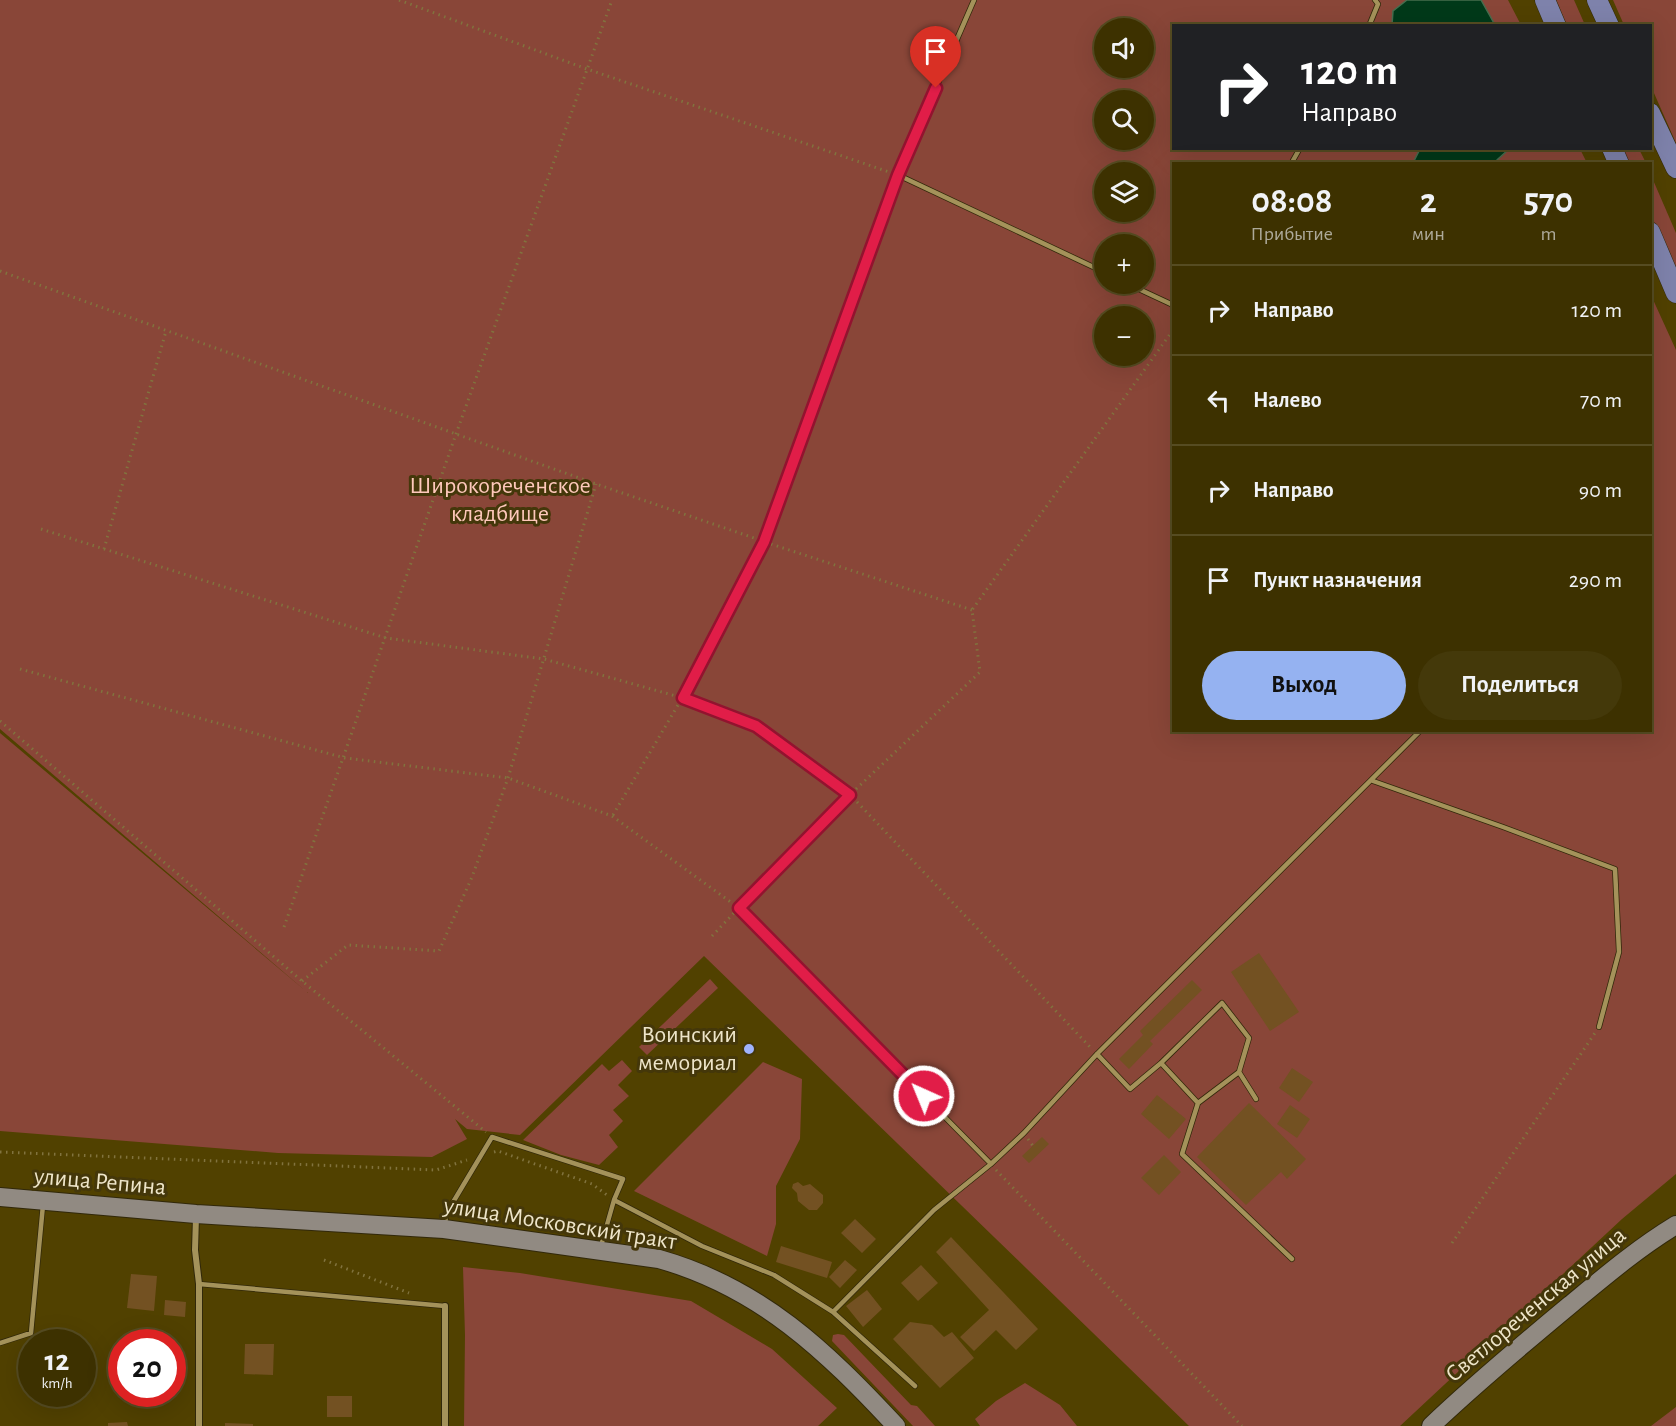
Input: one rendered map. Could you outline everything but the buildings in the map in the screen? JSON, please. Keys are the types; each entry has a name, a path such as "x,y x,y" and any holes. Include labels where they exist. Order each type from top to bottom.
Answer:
{"main road":[{"path":"1545,0 1555,24"},
{"path":"1597,0 1608,24"},
{"path":"1652,117 1676,168"},
{"path":"1652,237 1676,293"},
{"name":"улица Репина","path":"0,1197 196,1214"},
{"name":"улица Московский тракт","path":"196,1214 444,1229 659,1259 693,1269 755,1300 820,1349 896,1426"},
{"name":"Светлореченская улица","path":"1431,1426 1520,1346 1653,1239 1676,1225"}],"street":[{"path":"196,1214 195,1250 199,1284 199,1426"},
{"path":"445,1306 445,1426"}],"lane":[{"path":"974,0 898,175 764,542 683,698 756,726 850,795 739,908 991,1164"},
{"path":"1370,24 1378,4 1375,0"},
{"path":"898,175 1094,267"},
{"path":"1149,294 1172,305"},
{"path":"833,1312 934,1210 991,1164 1024,1133 1097,1054 1419,732"},
{"path":"1372,781 1615,869 1619,952 1599,1026"},
{"path":"1097,1054 1130,1089 1161,1064 1222,1003 1249,1038 1239,1072 1198,1103 1182,1154 1292,1259"},
{"path":"1161,1064 1198,1103"},
{"path":"1239,1072 1257,1100"},
{"path":"444,1229 446,1214 492,1137 623,1179 614,1200 600,1252"},
{"path":"614,1200 702,1246 774,1275 833,1312 915,1386"},
{"path":"0,1343 32,1333 44,1202"},
{"path":"199,1284 445,1306"}],"path":[{"path":"399,0 587,69 898,175"},
{"path":"285,927 456,434 612,0"},
{"path":"0,271 596,484 972,610"},
{"path":"104,549 166,331"},
{"path":"1097,1054 850,795 980,672 972,610 1172,331"},
{"path":"302,981 348,945 439,951 472,877 508,778 596,484"},
{"path":"40,529 386,638 544,659 683,698 612,816"},
{"path":"20,669 345,758 508,778 612,816 739,908 712,936"},
{"path":"0,721 302,981 492,1137"},
{"path":"1452,1243 1599,1026"},
{"path":"0,1152 436,1170 498,1151 592,1184 614,1200"},
{"path":"991,1164 1242,1426"},
{"path":"324,1260 412,1293"}],"green space":[{"name":"Широкореченское кладбище","path":"0,0 1407,0 1393,11 1392,24 1172,24 1172,150 1420,150 1414,162 1172,162 1172,732 1652,732 1652,297 1676,350 1676,1174 1622,1219 1400,1426 1189,1426 704,956 520,1135 467,1129 455,1119 467,1139 432,1157 278,1153 0,1131 0,733 308,993 0,729"},
{"path":"1481,0 1508,0 1520,24 1494,24"},
{"path":"1556,0 1574,0 1585,24 1567,24"},
{"path":"1613,0 1676,0 1676,143 1652,89 1652,24 1624,24"},
{"path":"1507,150 1580,150 1586,162 1496,162"},
{"path":"1622,150 1640,150 1646,162 1628,162"},
{"path":"1652,178 1676,233 1676,272 1652,218"},
{"path":"710,979 718,988 647,1055 639,1047"},
{"path":"622,1060 632,1071 618,1085 629,1096 613,1110 623,1121 609,1135 618,1147 599,1165 561,1155 523,1140 602,1064 609,1071"},
{"path":"763,1062 802,1079 800,1139 776,1186 776,1224 767,1256 634,1191"},
{"path":"463,1267 520,1273 691,1301 772,1349 837,1408 818,1426 464,1426"},
{"path":"833,1335 844,1335 911,1405 917,1406 935,1426 913,1426 832,1341"},
{"path":"1025,1383 1060,1405 1077,1426 980,1426 975,1419 996,1401"},
{"path":"1676,1407 1676,1426 1651,1426"}],"shaded area":[{"path":"1407,0 1481,0 1494,24 1392,24 1393,11"},
{"path":"1419,150 1508,150 1496,162 1413,162"}],"place":[{"name":"Воинский мемориал","path":"749,1049"}],"route":[{"path":"924,1096 739,908 850,795 756,726 683,698 764,542 898,175 936,88"}]}
